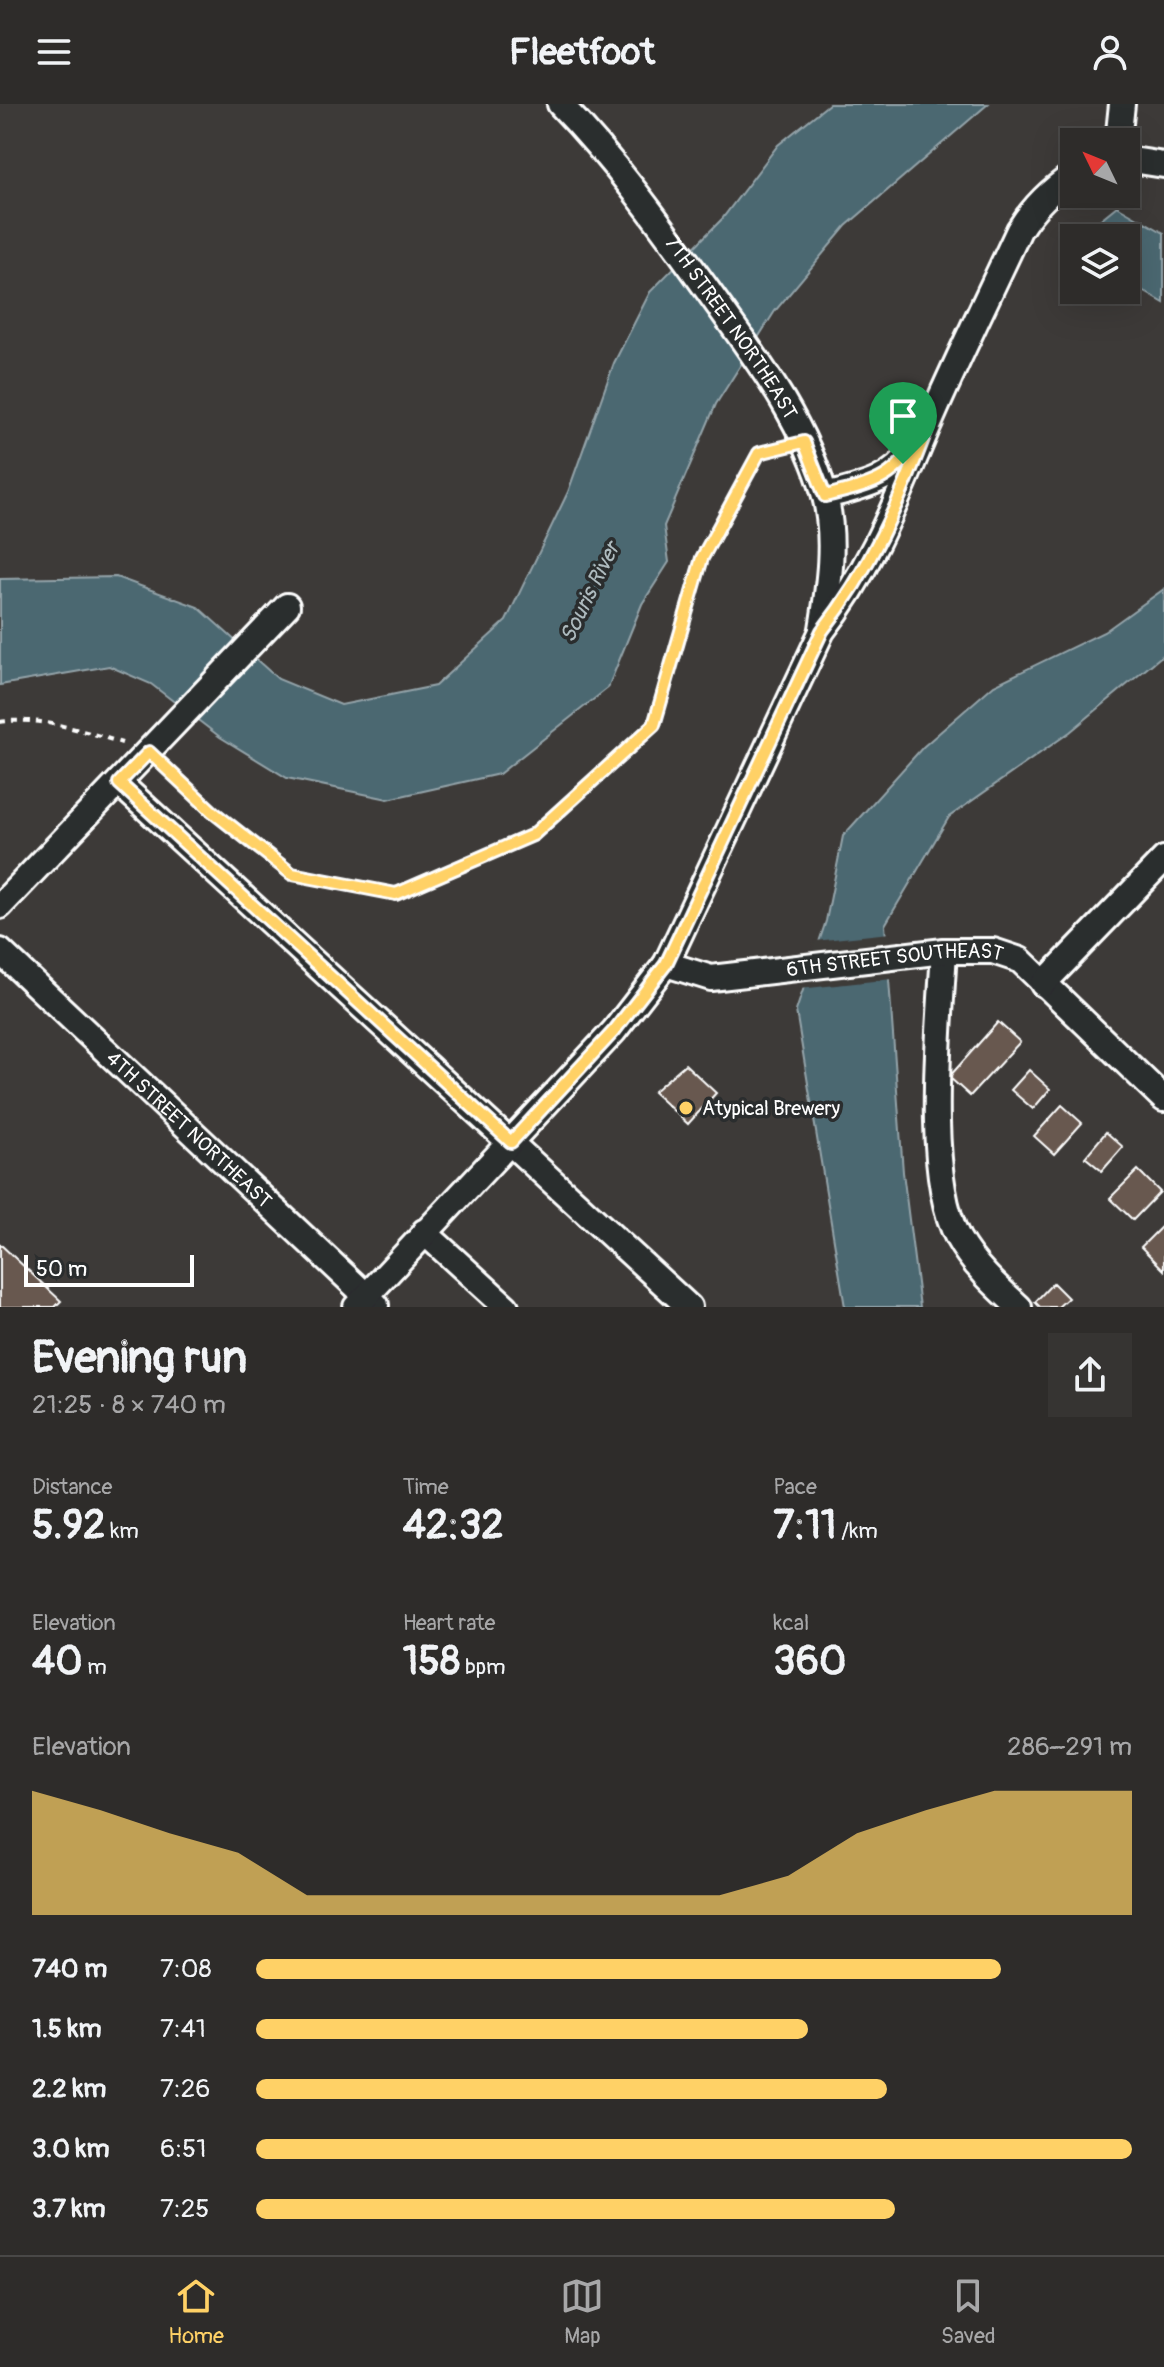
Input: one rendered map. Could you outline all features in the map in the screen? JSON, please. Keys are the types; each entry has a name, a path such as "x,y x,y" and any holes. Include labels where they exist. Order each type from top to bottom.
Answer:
{"street":[{"name":"7TH STREET NORTHEAST","path":"560,104 623,173 663,227 774,384 804,442 825,496 830,532 830,583 822,631"},
{"path":"1119,128 1122,104"},
{"path":"366,1303 424,1232 614,1031 666,964 822,631 854,590 899,501 926,431 1019,230 1050,191 1060,184"},
{"path":"825,496 882,481 903,464 926,431"},
{"path":"0,906 287,606"},
{"path":"119,783 689,1307"},
{"path":"1043,984 1164,859"},
{"name":"4TH STREET NORTHEAST","path":"0,951 366,1303"},
{"name":"6TH STREET SOUTHEAST","path":"666,964 711,978 938,952 993,951 1020,960 1164,1099"},
{"path":"938,952 939,1139 946,1204 958,1237 988,1279 1019,1307"},
{"path":"424,1232 506,1307"}],"path":[{"path":"0,722 21,719 74,729 149,752 213,812 292,874 396,894 533,835 654,725 702,558 759,453 804,442"}],"water":[{"name":"Souris River","path":"829,104 988,104 846,226 775,311 716,404 664,526 669,562 642,604 608,688 499,774 388,799 287,778 220,737 151,684 109,666 0,685 0,579 116,577 198,607 278,679 341,705 435,686 506,621 568,492 614,363 650,292 722,219 778,145"},
{"path":"1115,208 1120,208 1164,233 1164,303 1140,289 1140,224 1095,224"},
{"path":"1164,589 1164,654 1070,732 949,817 885,925 903,1172 920,1307 845,1307 796,1011 826,921 843,836 923,747 994,685 1104,632"}],"pier":[{"path":"890,933 892,979 799,989 815,941"}],"building":[{"path":"998,1022 1020,1042 970,1096 949,1077"},
{"name":"Atypical Brewery","path":"685,1064 716,1093 688,1124 653,1092"},
{"path":"1029,1070 1050,1089 1033,1109 1011,1090"},
{"path":"1062,1105 1082,1123 1054,1154 1034,1136"},
{"path":"1106,1132 1123,1147 1102,1171 1085,1157"},
{"path":"1138,1170 1160,1192 1133,1220 1110,1198"},
{"path":"1164,1224 1164,1270 1141,1247"},
{"path":"0,1244 61,1301 55,1307 0,1307"},
{"path":"1053,1283 1068,1298 1058,1307 1040,1307 1035,1302"}],"place":[{"name":"Atypical Brewery","path":"686,1108"}],"route":[{"path":"926,431 899,501 854,590 822,631 666,964 614,1031 511,1142 119,783 149,752 213,812 292,874 396,894 533,835 654,725 702,558 759,453 804,442 825,496 882,481 903,464 926,431"}]}
